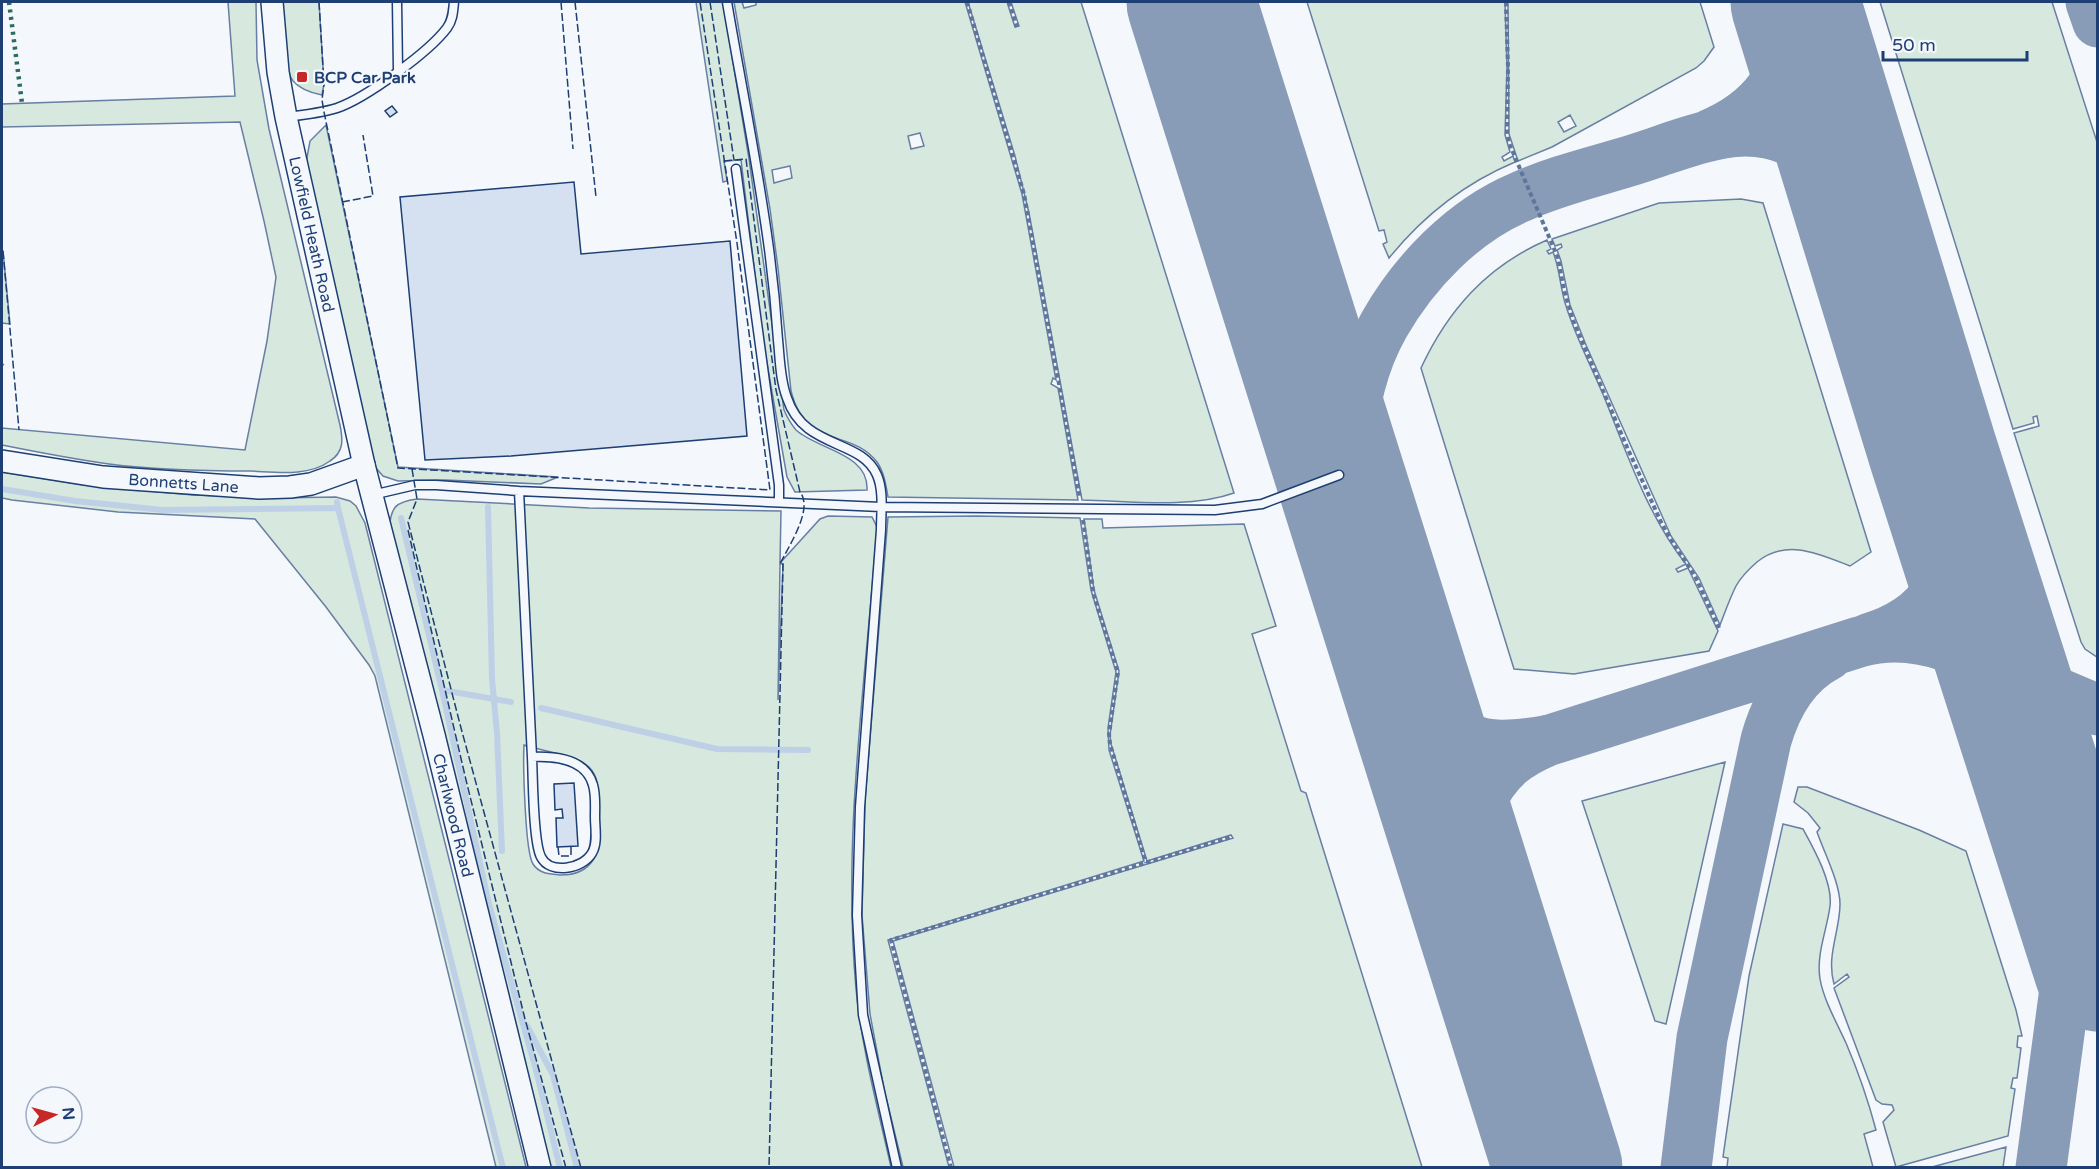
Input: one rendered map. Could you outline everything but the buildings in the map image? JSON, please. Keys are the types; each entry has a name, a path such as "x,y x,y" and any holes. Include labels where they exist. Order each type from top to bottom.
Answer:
{"street":[{"name":"Lowfield Heath Road","path":"272,2 278,72 286,117 364,465"},
{"name":"Bonnetts Lane","path":"2,461 103,477 259,488 310,484 364,465"},
{"name":"Charlwood Road","path":"364,465 440,758 540,1167"}],"lane":[{"path":"398,2 398,70"},
{"path":"286,117 324,112 361,96 428,48 447,28 452,16 453,2"},
{"path":"727,2 766,225 782,376 787,400 796,418 812,433 866,460 877,477 880,489 881,507 873,646 860,807 857,915 863,1015 897,1167"},
{"path":"736,170 779,486 779,502"},
{"path":"372,495 415,485 881,507 1186,511 1231,509 1268,502 1339,476"},
{"path":"519,491 532,757 536,837 540,855 547,864 555,867 578,864 589,857 595,846 594,791 591,780 585,770 576,764 555,758 532,757"}],"path":[{"path":"967,2 1026,204 1081,509 1094,596 1118,672 1109,734 1110,744 1146,862"},
{"path":"1009,2 1017,27"},
{"path":"1506,2 1509,142 1558,258 1567,303 1623,436 1661,522 1695,576 1719,628"},
{"path":"951,1167 891,940 1231,837"}],"shaded area":[{"path":"228,2 256,2 257,60 269,129 340,425 342,441 338,454 321,466 302,471 180,470 109,464 2,445 2,428 245,450 267,341 276,277 240,122 2,127 2,104 235,96"},
{"path":"281,2 319,2 324,84 322,95 299,87 290,75 285,55"},
{"path":"696,2 723,2 749,159 784,410 796,430 805,437 851,460 860,468 867,490 795,492 787,477 763,341 741,160 724,161 727,181 723,182"},
{"path":"734,2 742,2 744,8 756,5 756,2 965,2 1022,194 1056,380 1053,378 1051,384 1058,388 1078,500 888,497 877,462 855,445 830,436 807,422 798,410 791,391 770,209","holes":["920,133 924,146 911,149 908,136","790,166 792,178 774,183 772,170"]},
{"path":"968,2 1007,2 1015,27 1019,26 1011,2 1081,2 1234,493 1217,498 1179,503 1082,500 1029,213 1015,156"},
{"path":"1307,2 1505,2 1507,68 1505,135 1510,152 1502,157 1504,161 1513,156 1515,162 1479,180 1446,202 1416,228 1389,258 1383,244 1387,242 1384,230 1379,231"},
{"path":"1508,2 1700,2 1714,47 1696,68 1552,147 1518,161 1509,134","holes":["1570,115 1576,126 1564,132 1558,122"]},
{"path":"1880,2 2052,2 2097,142 2097,657 2085,649 2081,642 2014,433 2039,426 2037,416 2033,417 2034,423 2013,429"},
{"path":"326,125 398,467 558,477 541,484 445,480 398,481 383,476 375,467 306,163 310,141"},
{"path":"1741,199 1763,203 1871,552 1850,566 1803,550 1780,551 1768,555 1745,573 1738,583 1720,625 1699,578 1671,536 1586,345 1570,305 1557,250 1562,247 1561,244 1555,246 1552,239 1659,203"},
{"path":"1547,240 1551,249 1547,251 1549,254 1553,252 1570,318 1630,463 1661,527 1686,564 1676,569 1678,572 1688,568 1718,631 1709,651 1574,674 1514,669 1421,368 1444,327 1472,292 1506,263"},
{"path":"3,251 10,324 2,323"},
{"path":"2,472 84,485 193,495 274,498 336,497 350,501 356,506 365,523 526,1167 496,1167 375,676 326,607 255,519 118,512 12,500 2,498"},
{"path":"417,499 589,508 781,511 780,563 820,519 828,516 872,517 877,527 857,758 852,931 862,1034 891,1167 548,1167 389,529 395,507","holes":["780,564 783,564 778,700","524,745 576,759 589,767 595,776 598,789 595,855 590,864 579,872 566,875 549,874 538,870 533,864 526,826"]},
{"path":"888,517 1080,518 1091,590 1116,672 1108,728 1109,750 1144,861 888,940 949,1167 903,1167 884,1089 870,1014 862,915 865,800"},
{"path":"1084,519 1102,519 1103,528 1244,524 1276,626 1252,634 1301,791 1306,793 1422,1167 954,1167 893,941 1233,838 1231,835 1147,861 1111,744 1110,735 1119,671 1094,590"},
{"path":"1725,762 1666,1024 1655,1021 1582,801"},
{"path":"1798,787 1807,787 1919,830 1966,851 2022,1036 2018,1036 2017,1047 2021,1048 2017,1078 2013,1078 2011,1088 2015,1089 2008,1136 1896,1167 1883,1122 1894,1110 1892,1105 1882,1104 1876,1100 1834,988 1849,977 1847,974 1834,984 1832,954 1839,914 1839,896 1835,877 1817,832 1820,828 1808,813 1794,802"},
{"path":"1783,824 1803,829 1822,866 1829,887 1830,906 1821,951 1820,979 1828,1004 1855,1064 1873,1119 1876,1130 1864,1134 1873,1167 1727,1167 1728,1158 1723,1157 1749,976"},
{"path":"2006,1147 2003,1167 1932,1167"}],"waterway":[{"path":"2,489 75,501 163,510 338,508 337,502"},
{"path":"488,507 492,679 497,733 502,851"},
{"path":"338,508 503,1168"},
{"path":"401,518 442,690"},
{"path":"511,702 442,690 489,904 536,1070 560,1168"},
{"path":"541,708 717,749 808,750"},
{"path":"527,1026 553,1075 577,1168"}],"taxiway":[{"path":"1709,135 1747,113 1774,83 1784,65 1790,46 1793,25 1792,2"},
{"path":"2091,2 2098,22"},
{"path":"1357,528 1351,451 1353,419 1370,354 1396,305 1425,268 1460,234 1499,207 1563,181 1701,138 1746,131 1767,133 1806,148 1836,176 1849,193 1859,213"},
{"path":"1868,639 1910,620 1926,606 1937,591 1946,574 1951,554 1952,508"},
{"path":"1404,679 1437,716 1465,737 1481,743 1522,744 1550,740 1859,642 1902,637 1946,646 2098,710"},
{"path":"1686,1168 1702,1038 1766,740 1775,714 1788,691 1806,671 1828,655"},
{"path":"1472,892 1467,859 1468,846 1473,820 1484,795 1491,783 1509,763 1533,747 1549,740"},
{"path":"2041,1168 2080,877 2085,857 2098,829"}],"runway":[{"path":"1191,2 1558,1168"},
{"path":"1795,2 1933,452 2098,967"}],"hedge":[{"path":"9,2 22,103"}],"fence":[{"path":"319,2 324,112 398,468 770,490 737,243 700,2"},
{"path":"561,2 573,149"},
{"path":"575,2 596,197"},
{"path":"710,2 734,160"},
{"path":"342,202 373,196 363,135"},
{"path":"724,161 746,159 776,390 804,508 798,528 780,564 783,564 769,1168"},
{"path":"3,251 19,430"},
{"path":"412,469 417,499 408,522 461,728 581,1168"},
{"path":"408,530 525,1019 566,1168"},
{"path":"558,847 559,856 571,856 571,846"}],"place":[{"name":"BCP Car Park","path":"302,77"}]}
